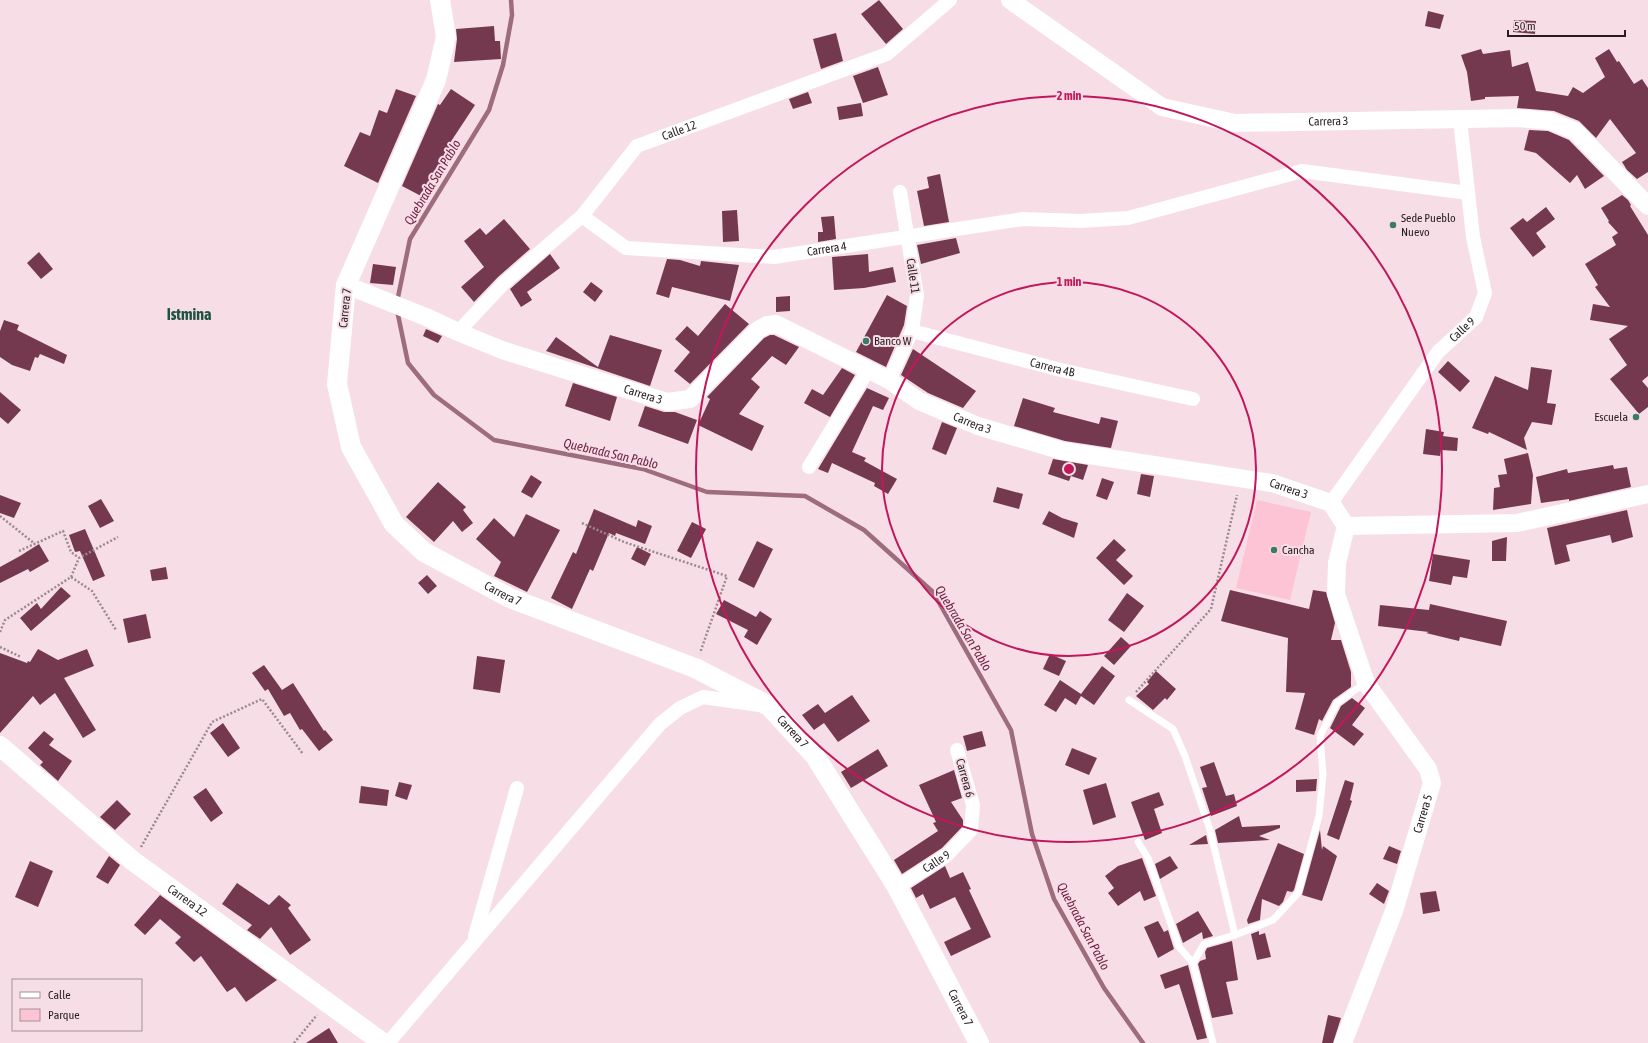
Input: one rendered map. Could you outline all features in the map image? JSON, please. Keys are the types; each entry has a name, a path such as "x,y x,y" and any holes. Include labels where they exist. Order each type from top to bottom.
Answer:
{"main road":[{"name":"Carrera 7","path":"440,0 446,37 436,80 346,285 337,384 351,447 394,524 424,552 510,598 695,668 769,706 815,756 897,888 979,1043"},
{"name":"Carrera 12","path":"0,746 133,861 383,1043"}],"street":[{"name":"Calle 12","path":"458,332 504,283 582,216 637,146 888,54 950,0"},
{"name":"Carrera 3","path":"1010,0 1162,107 1235,123 1518,118 1550,121 1575,131 1648,206"},
{"name":"Calle 9","path":"1330,503 1438,352 1476,317 1485,293 1472,237 1460,120"},
{"name":"Carrera 4","path":"582,216 626,248 774,257 907,238 1023,219 1081,221 1128,218 1302,171 1468,193"},
{"name":"Calle 11","path":"889,380 912,331 917,295 900,192"},
{"name":"Carrera 3","path":"346,285 426,316 458,332 502,350 667,402 690,399 758,330 767,325 776,324 889,380 925,404 978,426 1063,451 1272,484 1330,503"},
{"name":"Carrera 4B","path":"912,331 1061,370 1193,399"},
{"path":"809,467 868,370"},
{"path":"1330,503 1346,526 1517,523 1648,494"},
{"name":"Carrera 5","path":"1343,1043 1394,911 1432,784 1428,769 1366,683 1336,594 1337,563 1346,526"},
{"path":"388,1043 660,724 680,708 702,697 769,706"},
{"name":"Carrera 6","path":"957,750 973,805 971,830"},
{"path":"474,941 517,788"},
{"name":"Calle 9","path":"897,888 947,855 971,830"}],"lane":[{"path":"1193,963 1204,944 1235,935 1273,920 1298,893 1319,816 1323,775 1320,736 1338,703 1366,683"},
{"path":"1129,700 1173,730 1185,756 1210,830 1235,935"},
{"path":"1138,842 1148,858 1179,948 1193,963 1213,1043"}],"path":[{"path":"1129,700 1211,609 1241,479"},
{"path":"0,516 35,544"},
{"path":"582,523 624,542 727,576 695,668"},
{"path":"19,551 63,531 71,552 79,558"},
{"path":"0,632 5,620 71,577 79,558 118,537"},
{"path":"71,577 92,591 116,630"},
{"path":"0,618 5,620"},
{"path":"0,647 21,657"},
{"path":"133,861 212,722 262,699 303,754"},
{"path":"294,1043 327,1002"}],"green space":[{"name":"Cancha","path":"1257,500 1311,512 1290,600 1236,588"}],"building":[{"path":"879,0 903,29 886,44 861,14"},
{"path":"1428,11 1444,15 1440,29 1425,26"},
{"path":"1514,20 1536,21 1535,34 1513,32"},
{"path":"494,26 495,41 500,41 501,59 454,62 457,39 456,29"},
{"path":"836,33 843,61 821,69 813,39"},
{"path":"1481,49 1483,54 1510,50 1512,67 1528,62 1536,91 1568,96 1573,87 1583,93 1605,77 1595,58 1609,49 1634,84 1642,79 1648,88 1648,172 1637,179 1627,170 1622,162 1636,153 1610,119 1596,138 1579,121 1554,111 1517,108 1519,96 1485,97 1485,99 1471,101 1467,72 1461,55"},
{"path":"878,67 888,95 863,103 853,76"},
{"path":"396,89 416,96 378,183 344,166 360,132 370,136 379,110 387,113"},
{"path":"451,89 475,105 450,143 458,148 442,171 438,169 423,197 402,186 438,104 440,105"},
{"path":"808,92 812,103 793,109 789,99"},
{"path":"861,103 863,116 839,120 837,107"},
{"path":"1529,130 1548,131 1569,140 1604,176 1585,189 1577,175 1570,183 1536,153 1524,150"},
{"path":"940,174 949,222 924,226 917,191 929,188 927,177"},
{"path":"1622,195 1628,200 1631,205 1630,206 1648,235 1648,376 1642,381 1648,388 1648,407 1639,414 1610,379 1627,365 1609,339 1628,326 1590,320 1593,304 1610,307 1595,287 1598,285 1585,264 1616,245 1612,237 1618,233 1608,222 1609,221 1601,208"},
{"path":"1546,207 1555,219 1536,233 1546,247 1533,257 1510,228 1523,218 1527,222"},
{"path":"737,210 739,241 723,242 722,211"},
{"path":"834,216 836,239 818,242 818,232 823,232 821,217"},
{"path":"504,219 530,249 498,277 474,302 461,287 484,267 464,241 480,228 486,235"},
{"path":"956,238 960,253 921,264 917,245"},
{"path":"39,252 53,269 41,279 27,263"},
{"path":"550,254 560,268 527,292 532,300 521,307 510,289"},
{"path":"868,254 869,272 893,267 896,282 864,288 834,290 832,257"},
{"path":"667,259 680,260 700,266 701,261 739,265 730,301 672,287 669,298 656,294"},
{"path":"373,264 396,267 393,285 370,283"},
{"path":"591,282 603,291 595,302 583,292"},
{"path":"887,295 907,306 904,325 886,367 856,352"},
{"path":"790,296 790,311 776,312 776,297"},
{"path":"725,304 749,324 690,384 674,371 690,352 675,339 687,326 698,336"},
{"path":"4,320 19,325 17,330 67,355 64,364 40,354 38,358 35,357 30,371 12,365 0,357 0,331"},
{"path":"426,329 442,336 438,343 423,336"},
{"path":"610,335 662,350 650,386 546,351 556,337 598,367"},
{"path":"774,335 799,347 786,365 772,356 751,379 760,387 739,414 764,426 752,451 698,425 710,399 707,397 764,338"},
{"path":"913,349 976,391 963,408 928,393 901,375"},
{"path":"1448,361 1470,381 1460,392 1438,372"},
{"path":"1531,367 1552,370 1547,403 1556,404 1552,425 1532,422 1524,438 1527,450 1489,432 1488,434 1472,428 1495,376 1528,390"},
{"path":"842,368 855,375 830,417 804,403 812,389 823,395"},
{"path":"573,383 617,397 610,421 565,406"},
{"path":"867,388 889,398 883,410 873,406 852,452 866,458 864,461 897,479 888,494 874,486 875,483 832,463 828,473 818,469"},
{"path":"0,392 21,410 8,424 0,417"},
{"path":"1023,398 1055,408 1053,412 1099,424 1101,417 1118,421 1111,448 1065,441 1014,426"},
{"path":"645,406 664,412 675,412 697,420 688,444 638,426"},
{"path":"942,422 957,428 946,455 932,449"},
{"path":"1426,429 1444,432 1443,436 1458,438 1457,451 1441,450 1440,456 1423,454"},
{"path":"1528,453 1533,475 1531,504 1493,510 1494,488 1500,487 1498,475 1507,474 1504,459"},
{"path":"1053,459 1088,465 1083,480 1071,476 1069,481 1048,474"},
{"path":"1613,465 1614,469 1627,467 1631,487 1569,501 1569,499 1541,503 1536,477 1567,469 1568,473"},
{"path":"1141,474 1154,476 1150,497 1137,494"},
{"path":"531,475 542,482 532,498 521,492"},
{"path":"1102,478 1114,482 1107,500 1096,496"},
{"path":"438,482 466,507 463,510 473,523 462,532 453,521 434,542 406,517"},
{"path":"997,487 1023,494 1019,509 993,502"},
{"path":"0,495 21,503 14,518 0,513"},
{"path":"101,499 114,521 100,528 88,506"},
{"path":"594,509 636,527 638,520 652,526 645,544 616,533 615,536 609,533 593,571 590,569 572,609 551,598 573,552 576,554"},
{"path":"1627,510 1633,537 1612,543 1610,535 1566,545 1570,561 1555,565 1547,528"},
{"path":"1049,511 1062,518 1078,523 1074,538 1042,524"},
{"path":"526,514 560,530 527,592 494,576 501,562 476,539 494,518 514,537"},
{"path":"692,522 706,529 691,558 677,551"},
{"path":"85,529 105,576 93,581 80,551 75,552 69,535"},
{"path":"1507,537 1506,561 1492,561 1492,541"},
{"path":"1114,539 1126,550 1116,560 1133,576 1124,585 1096,558"},
{"path":"757,541 773,549 754,588 738,580"},
{"path":"39,544 49,561 30,572 28,569 0,583 0,567"},
{"path":"637,547 651,554 645,566 631,559"},
{"path":"1433,554 1470,560 1467,578 1453,576 1451,585 1429,581"},
{"path":"166,567 168,579 152,581 150,570"},
{"path":"427,575 437,586 428,594 418,583"},
{"path":"61,587 71,596 31,631 20,618 37,603 41,609"},
{"path":"1230,590 1309,609 1313,590 1326,592 1335,623 1331,640 1341,640 1351,672 1351,687 1333,700 1322,721 1319,719 1314,735 1295,729 1305,693 1286,692 1288,638 1221,621"},
{"path":"1127,593 1144,606 1124,632 1108,620"},
{"path":"724,600 756,617 760,611 772,619 757,645 744,637 748,630 716,614"},
{"path":"1430,604 1507,621 1501,646 1460,637 1459,641 1426,633 1429,632 1378,626 1380,605 1429,610"},
{"path":"146,614 151,638 128,643 123,619"},
{"path":"1121,637 1131,646 1114,665 1104,656"},
{"path":"38,649 58,660 87,649 94,666 64,678 96,730 83,738 55,693 40,705 33,696 0,733 0,653 27,663 28,661 30,662"},
{"path":"1050,654 1066,661 1059,676 1043,669"},
{"path":"477,656 505,660 500,693 473,689"},
{"path":"264,665 282,690 293,683 324,731 325,730 333,740 319,751 302,729 300,730 290,713 284,716 268,689 265,691 252,673"},
{"path":"1102,666 1115,676 1094,705 1081,696 1076,705 1065,698 1056,712 1044,705 1060,680 1081,694"},
{"path":"1156,671 1176,689 1167,700 1165,698 1153,710 1136,696 1149,684 1147,682"},
{"path":"852,695 870,721 838,742 824,723 814,730 802,715 818,704 825,713"},
{"path":"1352,698 1365,708 1352,725 1364,734 1354,746 1330,728 1341,706"},
{"path":"223,723 240,748 228,757 210,733"},
{"path":"44,731 54,739 49,745 72,761 58,781 40,765 43,762 28,748"},
{"path":"982,731 986,746 967,751 963,736"},
{"path":"1072,748 1097,758 1089,775 1065,765"},
{"path":"878,749 888,766 851,788 841,772"},
{"path":"1214,762 1226,796 1234,794 1237,806 1211,816 1202,788 1207,787 1200,767"},
{"path":"954,770 962,798 951,802 963,820 963,826 942,848 902,874 894,860 938,831 933,823 936,822 919,785"},
{"path":"1317,779 1316,791 1296,792 1296,780"},
{"path":"1345,780 1354,783 1350,800 1352,801 1339,840 1327,835"},
{"path":"399,782 412,785 407,800 395,796"},
{"path":"1106,783 1116,817 1093,825 1083,790"},
{"path":"361,786 389,790 387,806 359,803"},
{"path":"206,788 223,813 211,822 193,797"},
{"path":"1159,792 1164,805 1154,809 1162,833 1145,840 1131,802"},
{"path":"117,800 131,814 115,830 100,817"},
{"path":"1239,816 1242,827 1280,825 1280,828 1259,836 1270,840 1218,843 1215,830"},
{"path":"1320,830 1322,850 1323,846 1337,856 1322,901 1302,895"},
{"path":"1206,835 1208,844 1189,845"},
{"path":"1278,843 1304,854 1294,890 1292,892 1287,891 1283,902 1279,906 1262,899 1260,920 1248,924 1247,920"},
{"path":"1389,846 1401,851 1397,864 1383,859"},
{"path":"109,856 120,865 108,884 96,877"},
{"path":"1170,856 1178,868 1160,879 1155,864"},
{"path":"1142,858 1156,896 1144,901 1140,891 1118,906 1108,893 1114,888 1105,876 1118,866"},
{"path":"30,861 53,871 38,907 15,897"},
{"path":"945,866 950,878 963,872 971,889 969,890 991,937 951,956 944,942 971,929 955,897 930,909 923,894 916,898 911,888"},
{"path":"237,883 269,905 279,895 291,905 288,908 311,940 290,955 271,927 260,939 247,930 252,925 222,904"},
{"path":"1377,883 1389,891 1384,904 1369,894"},
{"path":"1436,891 1440,911 1423,914 1420,893"},
{"path":"160,895 277,980 246,1002 235,987 227,992 201,956 194,962 175,943 181,937 160,919 145,935 134,925"},
{"path":"1198,911 1213,936 1203,939 1202,932 1183,943 1176,924"},
{"path":"1158,921 1164,932 1168,930 1174,949 1158,958 1144,927"},
{"path":"1259,931 1259,935 1265,933 1271,957 1257,960 1251,934"},
{"path":"1232,941 1238,980 1226,982 1233,1014 1212,1018 1198,964 1200,961 1206,959 1205,952 1207,948"},
{"path":"1188,965 1207,1038 1197,1040 1179,984 1165,989 1160,975"},
{"path":"1328,1015 1341,1018 1333,1043 1322,1043"},
{"path":"329,1028 338,1043 306,1043"}],"waterway":[{"name":"Quebrada San Pablo","path":"397,302 410,239 489,110 503,65 512,15 511,0"},
{"name":"Quebrada San Pablo","path":"397,310 408,363 434,395 494,440 643,469 707,492 805,496 864,530 933,592 1011,730 1032,834 1054,899 1104,988 1143,1043"}],"place":[{"name":"Sede Pueblo Nuevo","path":"1393,225"},
{"name":"Banco W","path":"866,341"},
{"name":"Escuela","path":"1636,417"},
{"name":"Cancha","path":"1274,550"}],"district":[{"name":"Istmina","path":"189,314"}]}
